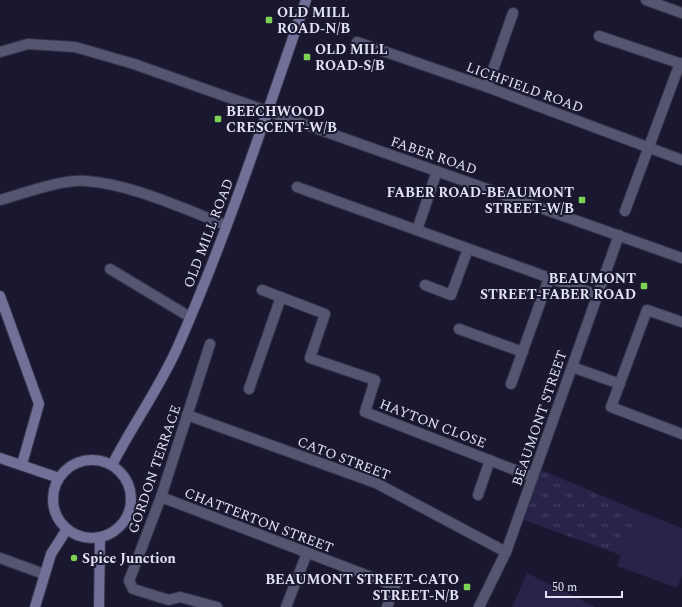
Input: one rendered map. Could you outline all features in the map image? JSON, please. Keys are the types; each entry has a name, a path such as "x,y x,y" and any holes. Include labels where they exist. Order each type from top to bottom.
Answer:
{"street":[{"name":"OLD MILL ROAD","path":"112,465 126,437 148,404 179,345 226,225 306,0"},
{"path":"646,0 667,4 682,13"},
{"path":"487,88 513,13"},
{"path":"599,36 681,63 625,212"},
{"name":"LICHFIELD ROAD","path":"357,42 682,160"},
{"name":"FABER ROAD","path":"0,52 28,44 75,47 134,64 682,258"},
{"path":"417,230 437,171"},
{"path":"0,200 54,185 86,181 132,190 226,225"},
{"path":"297,187 597,295"},
{"name":"BEAUMONT STREET","path":"479,607 506,552 619,235"},
{"path":"425,285 451,295 468,249"},
{"path":"110,269 190,317"},
{"path":"511,384 549,278"},
{"name":"HAYTON CLOSE","path":"262,290 325,314 310,358 375,380 365,412 533,477"},
{"path":"0,296 39,404 22,464"},
{"path":"249,389 281,297"},
{"path":"682,322 647,310 611,407 682,434"},
{"path":"459,329 523,352"},
{"name":"GORDON TERRACE","path":"210,344 161,497 129,581 133,589 169,600 180,597 212,606"},
{"path":"572,367 620,384"},
{"name":"CATO STREET","path":"187,415 376,483 506,552"},
{"path":"0,458 22,464 59,478"},
{"path":"89,460 101,461 112,465 122,474 128,486 131,499 128,512 122,523 112,532 100,537 77,535 67,529 60,521 55,510 54,494 59,478 67,469 77,463 89,460"},
{"name":"HAYTON CLOSE","path":"478,495 490,460"},
{"name":"CHATTERTON STREET","path":"161,497 395,586 387,607"},
{"path":"35,607 51,554 67,529"},
{"path":"99,607 100,537"},
{"path":"286,607 307,553"},
{"path":"0,558 44,574"}],"green space":[{"path":"541,470 638,511 621,555 524,520"},
{"path":"638,511 682,528 682,575 677,588 617,566"},
{"path":"527,573 595,607 512,607"}],"place":[{"name":"OLD MILL ROAD-N/B","path":"269,20"},
{"name":"OLD MILL ROAD-S/B","path":"307,57"},
{"name":"BEECHWOOD CRESCENT-W/B","path":"218,119"},
{"name":"FABER ROAD-BEAUMONT STREET-W/B","path":"582,200"},
{"name":"BEAUMONT STREET-FABER ROAD","path":"644,286"},
{"name":"Spice Junction","path":"74,558"},
{"name":"BEAUMONT STREET-CATO STREET-N/B","path":"467,587"}]}
